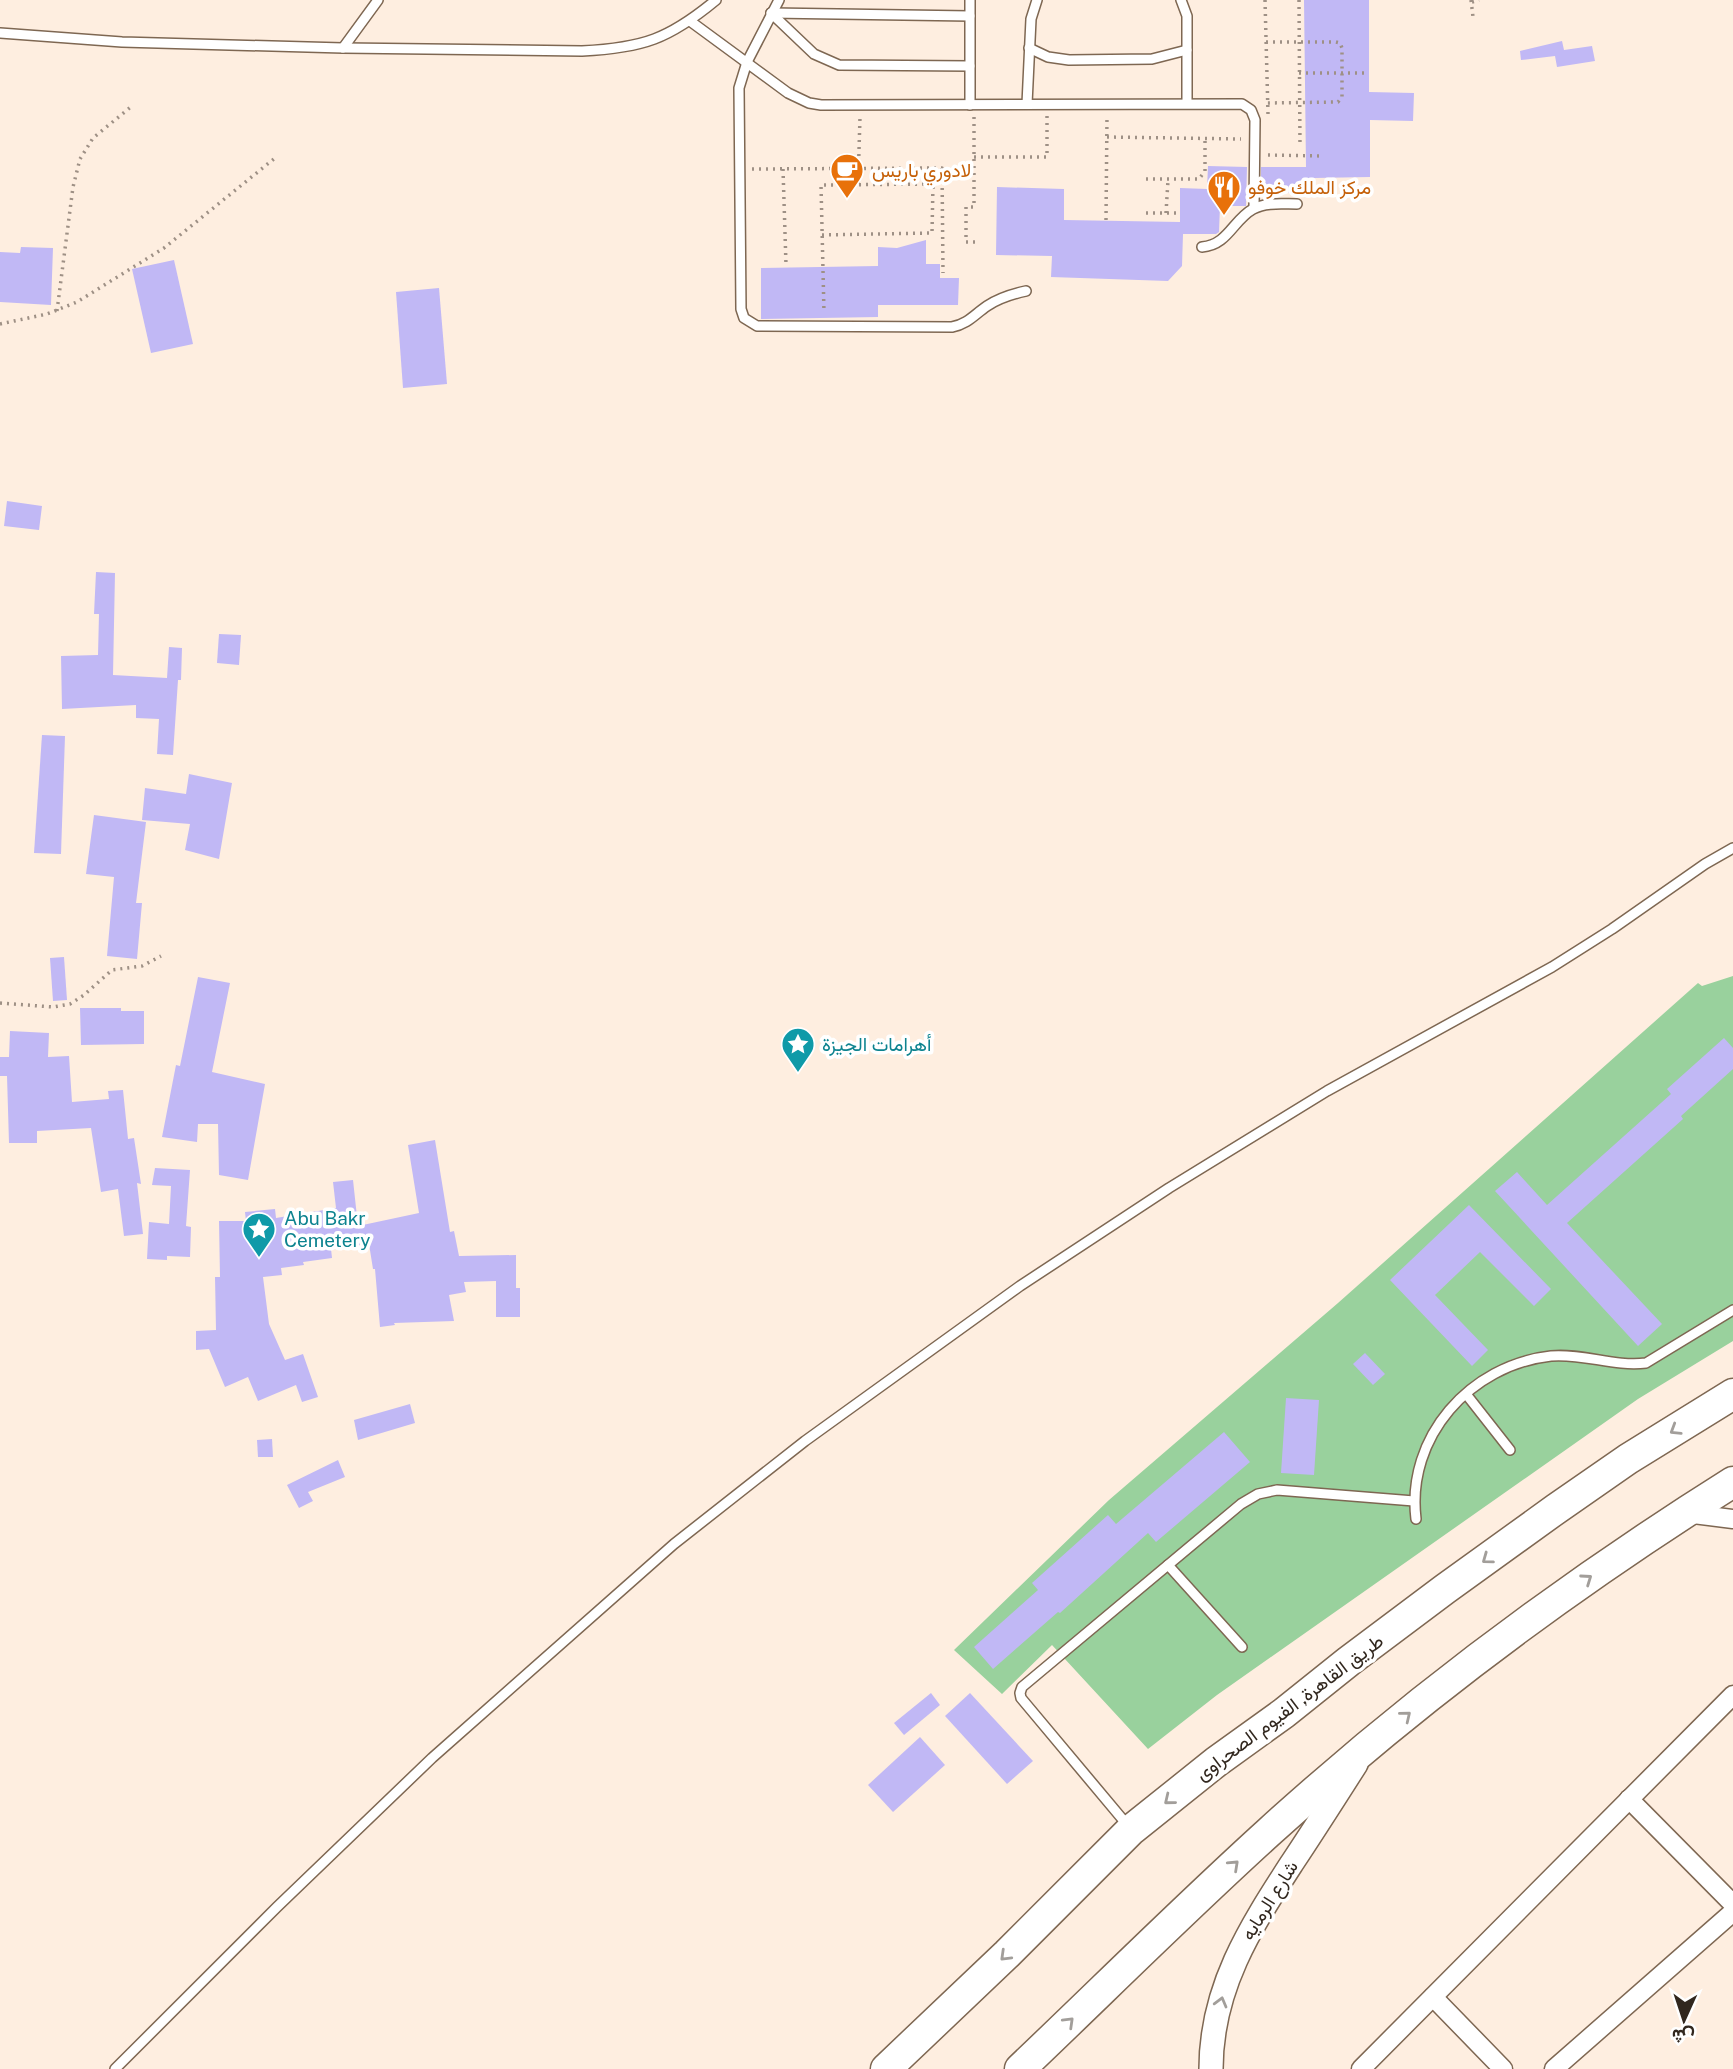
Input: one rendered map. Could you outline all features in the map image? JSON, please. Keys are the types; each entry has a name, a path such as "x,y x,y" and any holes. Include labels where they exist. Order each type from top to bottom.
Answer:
{"highway":[{"name":"طريق القاهرة, الفيوم الصحراوى","path":"886,2069 1132,1830 1216,1762 1445,1589 1628,1460 1733,1394"},
{"path":"1020,2069 1270,1831 1367,1748 1498,1643 1565,1594 1733,1482"}],"street":[{"path":"1685,1513 1733,1519"},
{"path":"1361,2069 1733,1695"},
{"name":"شارع الرمايه","path":"1211,2069 1219,2008 1236,1956 1263,1908 1367,1748"},
{"path":"1629,1799 1733,1904"},
{"path":"1555,2069 1733,1912"},
{"path":"1433,1997 1503,2069"}],"lane":[{"path":"343,48 378,0"},
{"path":"0,33 122,42 582,51 621,49 658,39 690,22 716,0"},
{"path":"779,0 747,62 738,98 741,309 744,318 757,326 958,326 968,322 995,301 1026,291"},
{"path":"970,0 972,105"},
{"path":"1027,104 1032,12 1037,0"},
{"path":"1181,0 1187,16 1187,103"},
{"path":"771,13 970,16"},
{"path":"771,13 814,54 839,65 970,66"},
{"path":"690,22 788,93 809,103 832,106 1238,103 1247,106 1255,120 1254,208"},
{"path":"1029,48 1048,57 1069,60 1152,60 1187,50"},
{"path":"1202,247 1212,246 1223,239 1244,215 1254,208 1272,204 1297,204"},
{"path":"115,2069 267,1916 432,1758 674,1544 805,1441 1020,1286 1169,1188 1327,1091 1552,967 1612,929 1704,864 1733,848"},
{"path":"1416,1519 1414,1502 1419,1463 1434,1431 1473,1386 1497,1371 1524,1361 1552,1356 1583,1356 1633,1365 1646,1363 1733,1310"},
{"path":"1466,1394 1510,1450"},
{"path":"1132,1830 1023,1700 1020,1693 1024,1685 1241,1504 1258,1494 1277,1490 1414,1502"},
{"path":"1168,1565 1242,1647"}],"path":[{"path":"1265,0 1268,116"},
{"path":"1299,0 1300,147"},
{"path":"1473,17 1471,1 1479,0"},
{"path":"1266,42 1340,43 1342,72 1342,97 1338,102 1268,103"},
{"path":"1299,73 1366,72"},
{"path":"974,157 1047,157 1047,104"},
{"path":"1106,220 1108,104"},
{"path":"972,105 974,207 966,207 966,242 980,242"},
{"path":"57,311 73,187 80,159 93,138 132,106"},
{"path":"858,184 860,129"},
{"path":"1107,138 1244,139"},
{"path":"1146,179 1195,180 1202,177 1205,171 1205,139"},
{"path":"1255,155 1324,156"},
{"path":"0,324 57,311 77,302 155,254 275,158"},
{"path":"739,169 942,168 943,273"},
{"path":"783,169 786,265"},
{"path":"1167,213 1168,180"},
{"path":"822,235 932,233 933,184 821,185 822,235 824,326"},
{"path":"1146,213 1176,213"},
{"path":"0,1003 53,1007 69,1004 84,995 112,970 142,966 161,956"}],"green space":[{"path":"1733,976 1733,1341 1638,1399 1217,1695 1148,1749 1052,1645 1002,1694 954,1650 1109,1500 1338,1303 1698,983 1702,986"}],"building":[{"path":"1304,0 1369,0 1369,92 1414,93 1413,121 1370,120 1370,177 1314,178 1313,193 1261,192 1261,167 1306,167"},
{"path":"1562,41 1564,50 1592,46 1595,61 1557,67 1555,56 1521,60 1520,51"},
{"path":"1208,166 1247,167 1246,206 1220,206 1219,232 1216,234 1183,234 1182,266 1168,281 1051,277 1052,256 996,255 997,187 1064,189 1064,220 1180,222 1180,188 1207,189"},
{"path":"926,240 926,264 940,264 940,278 959,278 958,305 878,305 878,317 761,319 761,268 878,266 878,247 897,248"},
{"path":"21,247 53,248 51,305 0,302 0,252 20,253"},
{"path":"174,260 193,344 151,353 132,269"},
{"path":"439,288 447,384 403,388 396,292"},
{"path":"7,501 42,506 39,530 4,526"},
{"path":"96,572 115,573 113,675 167,678 169,647 182,648 173,755 157,754 159,719 136,718 136,705 62,709 61,656 98,655 99,614 94,614"},
{"path":"219,634 241,635 239,665 217,663"},
{"path":"42,735 65,736 61,854 34,853"},
{"path":"189,774 232,783 219,859 185,850 190,824 142,820 145,788 186,794"},
{"path":"94,815 146,822 136,903 142,903 137,959 107,956 114,877 86,874"},
{"path":"64,957 67,1000 53,1001 50,958"},
{"path":"198,977 230,983 212,1072 265,1084 248,1180 219,1175 218,1124 198,1124 197,1142 162,1137 176,1065 180,1066"},
{"path":"80,1008 144,1011 144,1044 81,1045"},
{"path":"10,1031 49,1033 48,1057 69,1056 72,1102 109,1099 108,1091 123,1090 128,1139 134,1138 141,1184 137,1183 143,1234 124,1236 118,1189 101,1192 91,1128 37,1131 37,1143 9,1143 7,1076 0,1076 0,1057 9,1057"},
{"path":"1724,1038 1733,1048 1733,1069 1681,1116 1683,1119 1567,1223 1662,1324 1638,1346 1495,1191 1517,1172 1547,1205 1671,1094 1667,1089"},
{"path":"435,1140 450,1232 454,1231 459,1256 516,1255 516,1288 520,1288 520,1317 496,1317 496,1281 464,1282 466,1292 449,1295 454,1321 394,1323 395,1325 380,1327 375,1269 369,1244 331,1249 332,1258 281,1268 282,1275 263,1277 269,1324 285,1360 303,1354 318,1397 302,1402 296,1385 258,1401 248,1377 225,1387 209,1349 196,1350 196,1331 216,1330 215,1277 220,1277 219,1221 246,1221 245,1212 275,1209 276,1218 336,1208 333,1182 353,1180 358,1226 419,1213 408,1145"},
{"path":"155,1168 190,1170 186,1226 191,1227 190,1257 147,1259 149,1222 169,1224 171,1186 152,1185"},
{"path":"1469,1205 1551,1289 1534,1306 1480,1252 1435,1295 1488,1350 1472,1366 1390,1280"},
{"path":"1365,1353 1385,1374 1373,1385 1353,1364"},
{"path":"1286,1398 1319,1400 1314,1475 1281,1473"},
{"path":"410,1404 415,1423 358,1440 354,1420"},
{"path":"1224,1432 1250,1462 1156,1542 1148,1533 993,1669 974,1647 1038,1590 1032,1583 1108,1515 1116,1524"},
{"path":"272,1439 273,1457 258,1457 257,1440"},
{"path":"338,1460 345,1477 308,1492 313,1501 299,1508 287,1485"},
{"path":"931,1693 940,1705 904,1735 894,1723"},
{"path":"970,1693 1033,1761 1007,1784 945,1716"},
{"path":"920,1737 945,1765 893,1812 868,1785"}],"place":[{"name":"لادوري باريس","path":"847,200"},
{"name":"مركز الملك خوفو","path":"1224,217"},
{"name":"أهرامات الجيزة","path":"798,1074"},
{"name":"Abu Bakr Cemetery","path":"259,1259"}]}
